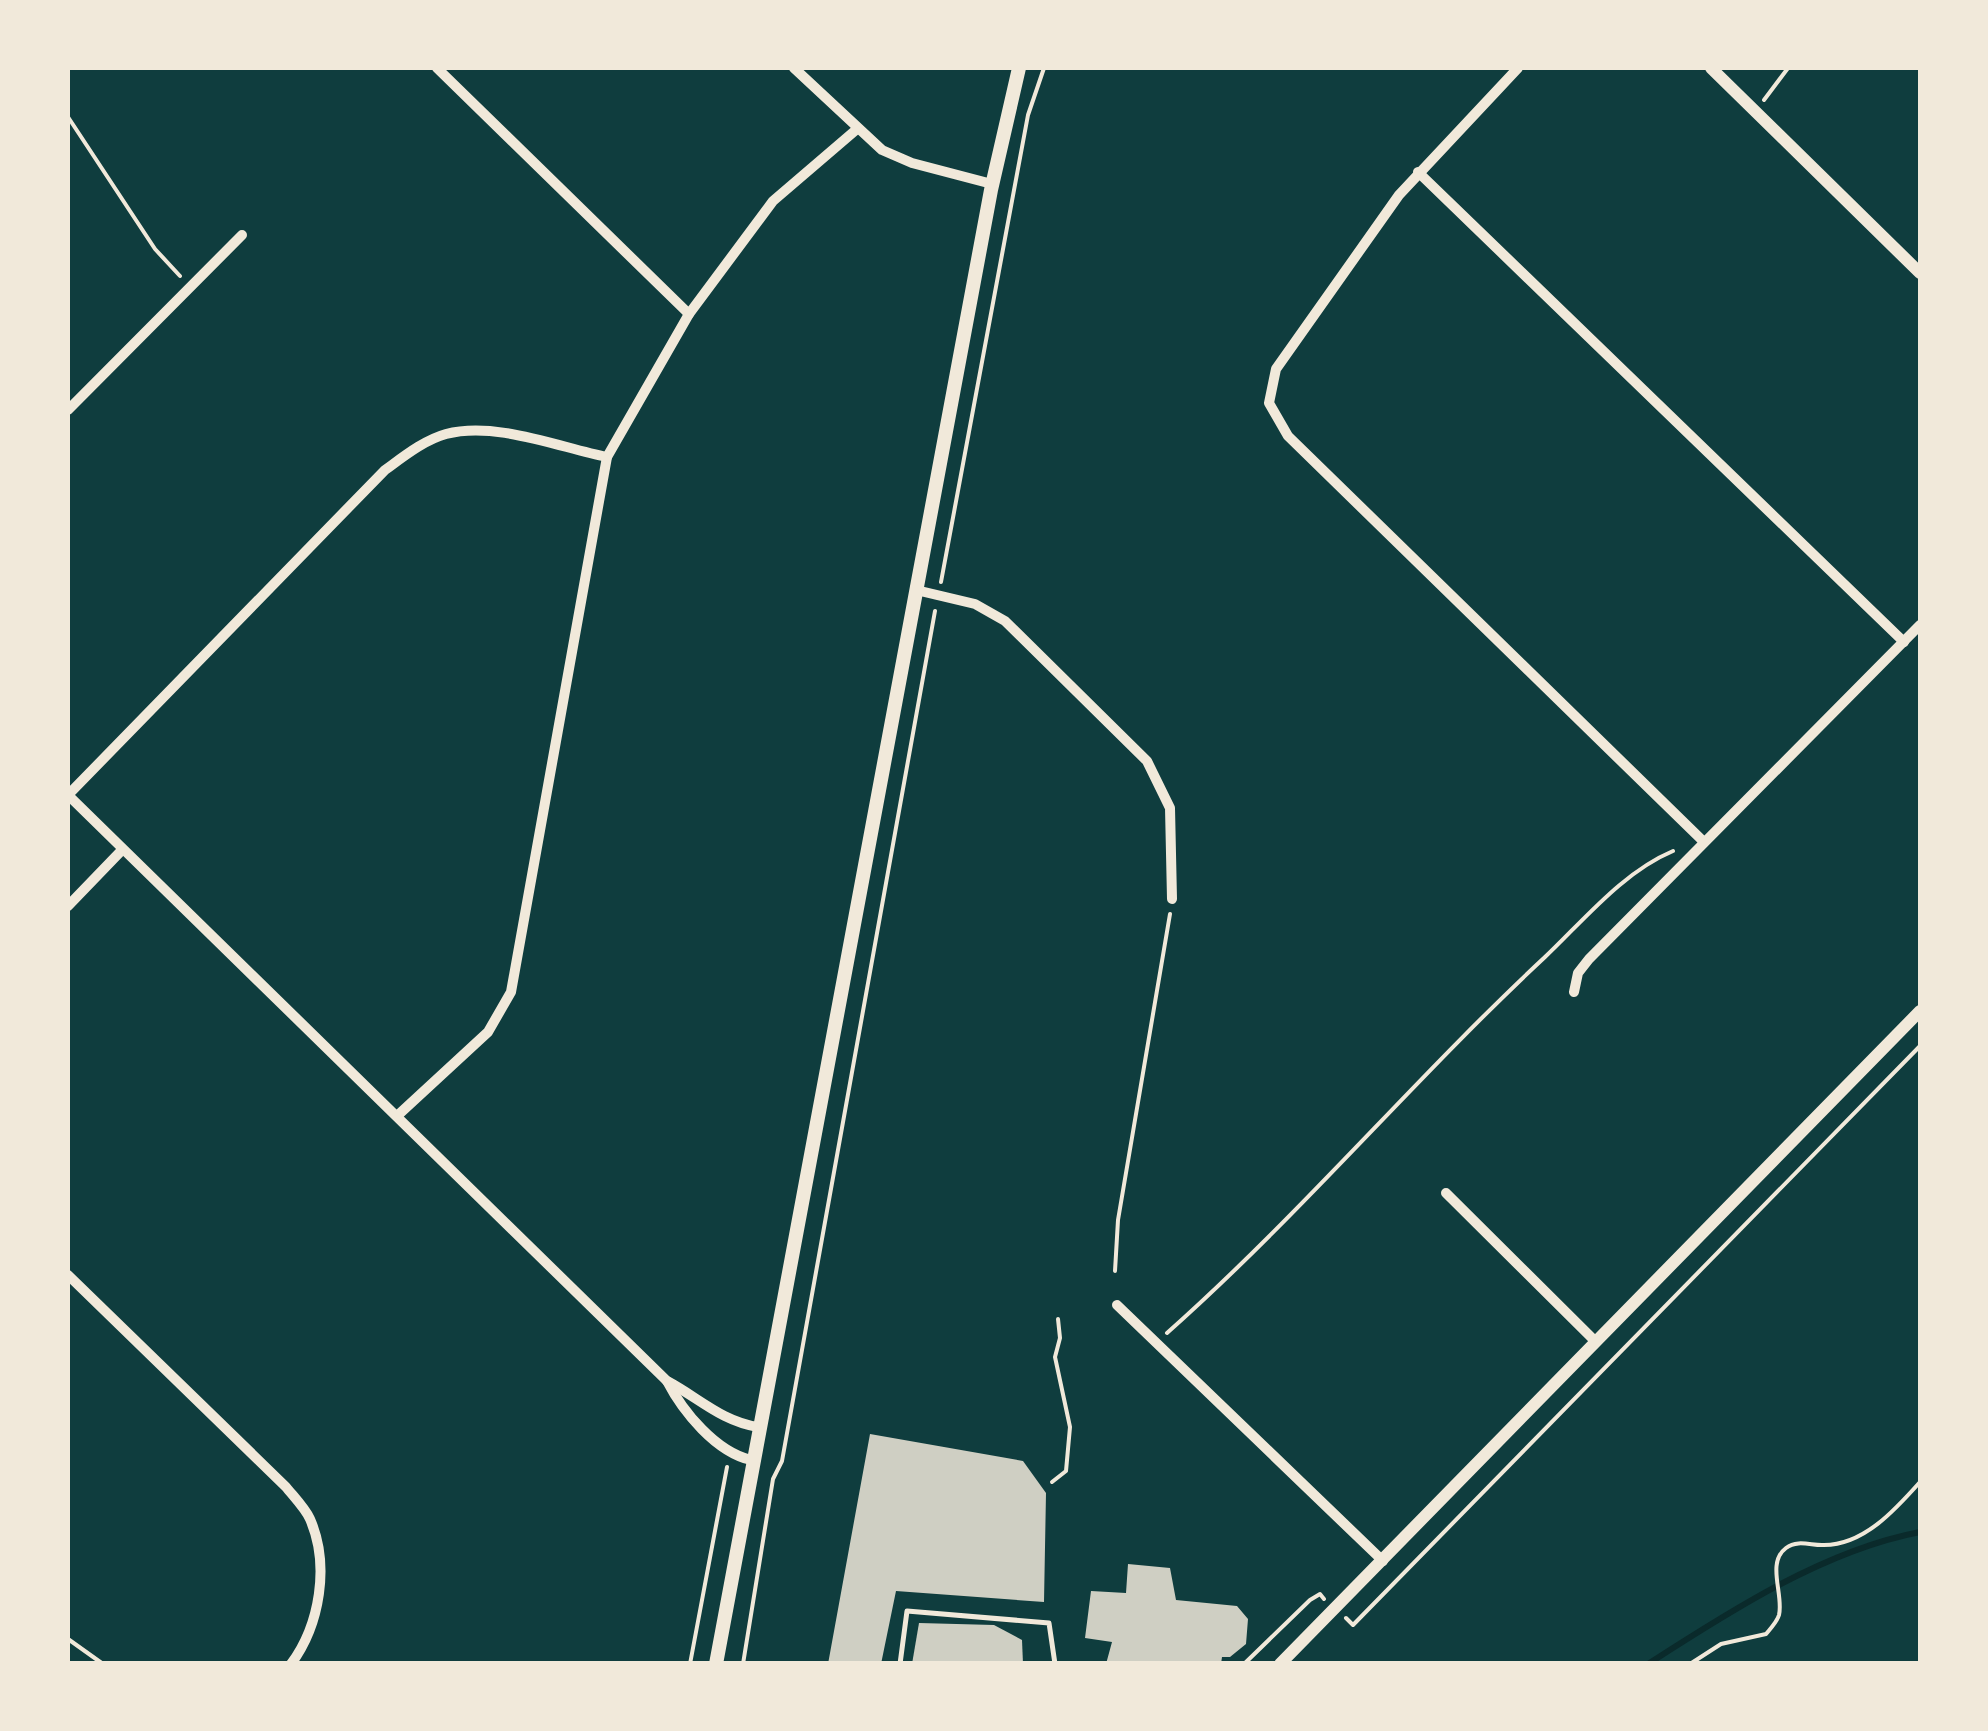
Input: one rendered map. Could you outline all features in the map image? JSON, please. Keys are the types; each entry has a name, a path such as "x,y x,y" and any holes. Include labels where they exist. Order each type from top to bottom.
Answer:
{"main road":[{"path":"716,1664 744,1458 758,1427 992,184 1019,68"}],"street":[{"path":"437,68 689,314"},
{"path":"794,68 857,129 899,158 992,184"},
{"path":"1518,68 1418,172 1276,369 1269,404 1275,421 1701,846"},
{"path":"1712,68 1919,268"},
{"path":"397,1116 488,1032 510,992 606,457 689,314 773,201 857,129"},
{"path":"1418,172 1904,642"},
{"path":"68,410 242,235"},
{"path":"606,457 491,432 446,434 422,446 385,470 68,795 667,1381 696,1396 717,1416 758,1427"},
{"path":"916,590 974,604 1005,621 1147,761 1170,808 1172,899"},
{"path":"1574,992 1578,973 1589,959 1920,625"},
{"path":"68,906 122,850"},
{"path":"1280,1664 1920,1011"},
{"path":"1446,1193 1596,1342"},
{"path":"68,1275 286,1487 310,1518 320,1590 310,1636 291,1664"},
{"path":"1116,1304 1383,1561"},
{"path":"667,1381 680,1408 744,1458"}],"lane":[{"path":"900,1664 907,1611 1049,1623 1055,1664"}],"path":[{"path":"742,1664 1028,115 1044,68"},
{"path":"1754,110 1788,68"},
{"path":"68,117 155,250 191,287"},
{"path":"1156,1343 1285,1219 1463,1033 1634,873 1674,850 1701,846"},
{"path":"1114,1271 1118,1220 1172,899"},
{"path":"1353,1625 1920,1046"},
{"path":"1052,1482 1066,1472 1070,1428 1055,1357 1060,1338 1058,1319"},
{"path":"690,1664 728,1464 744,1458"},
{"path":"1690,1664 1720,1644 1766,1634 1779,1617 1777,1560 1787,1547 1807,1542 1826,1546 1856,1537 1886,1518 1920,1482"},
{"path":"1244,1664 1320,1594"},
{"path":"68,1639 104,1664"}],"building":[{"path":"870,1434 1023,1461 1046,1493 1044,1602 896,1591 881,1664 828,1664"},
{"path":"1128,1564 1170,1568 1176,1600 1237,1606 1248,1619 1246,1644 1230,1657 1222,1657 1221,1664 1106,1664 1112,1642 1085,1638 1091,1591 1126,1593"},
{"path":"919,1623 994,1625 1022,1640 1023,1664 912,1664"}],"waterway":[{"path":"1648,1664 1745,1604 1814,1568 1884,1541 1920,1532"}]}
